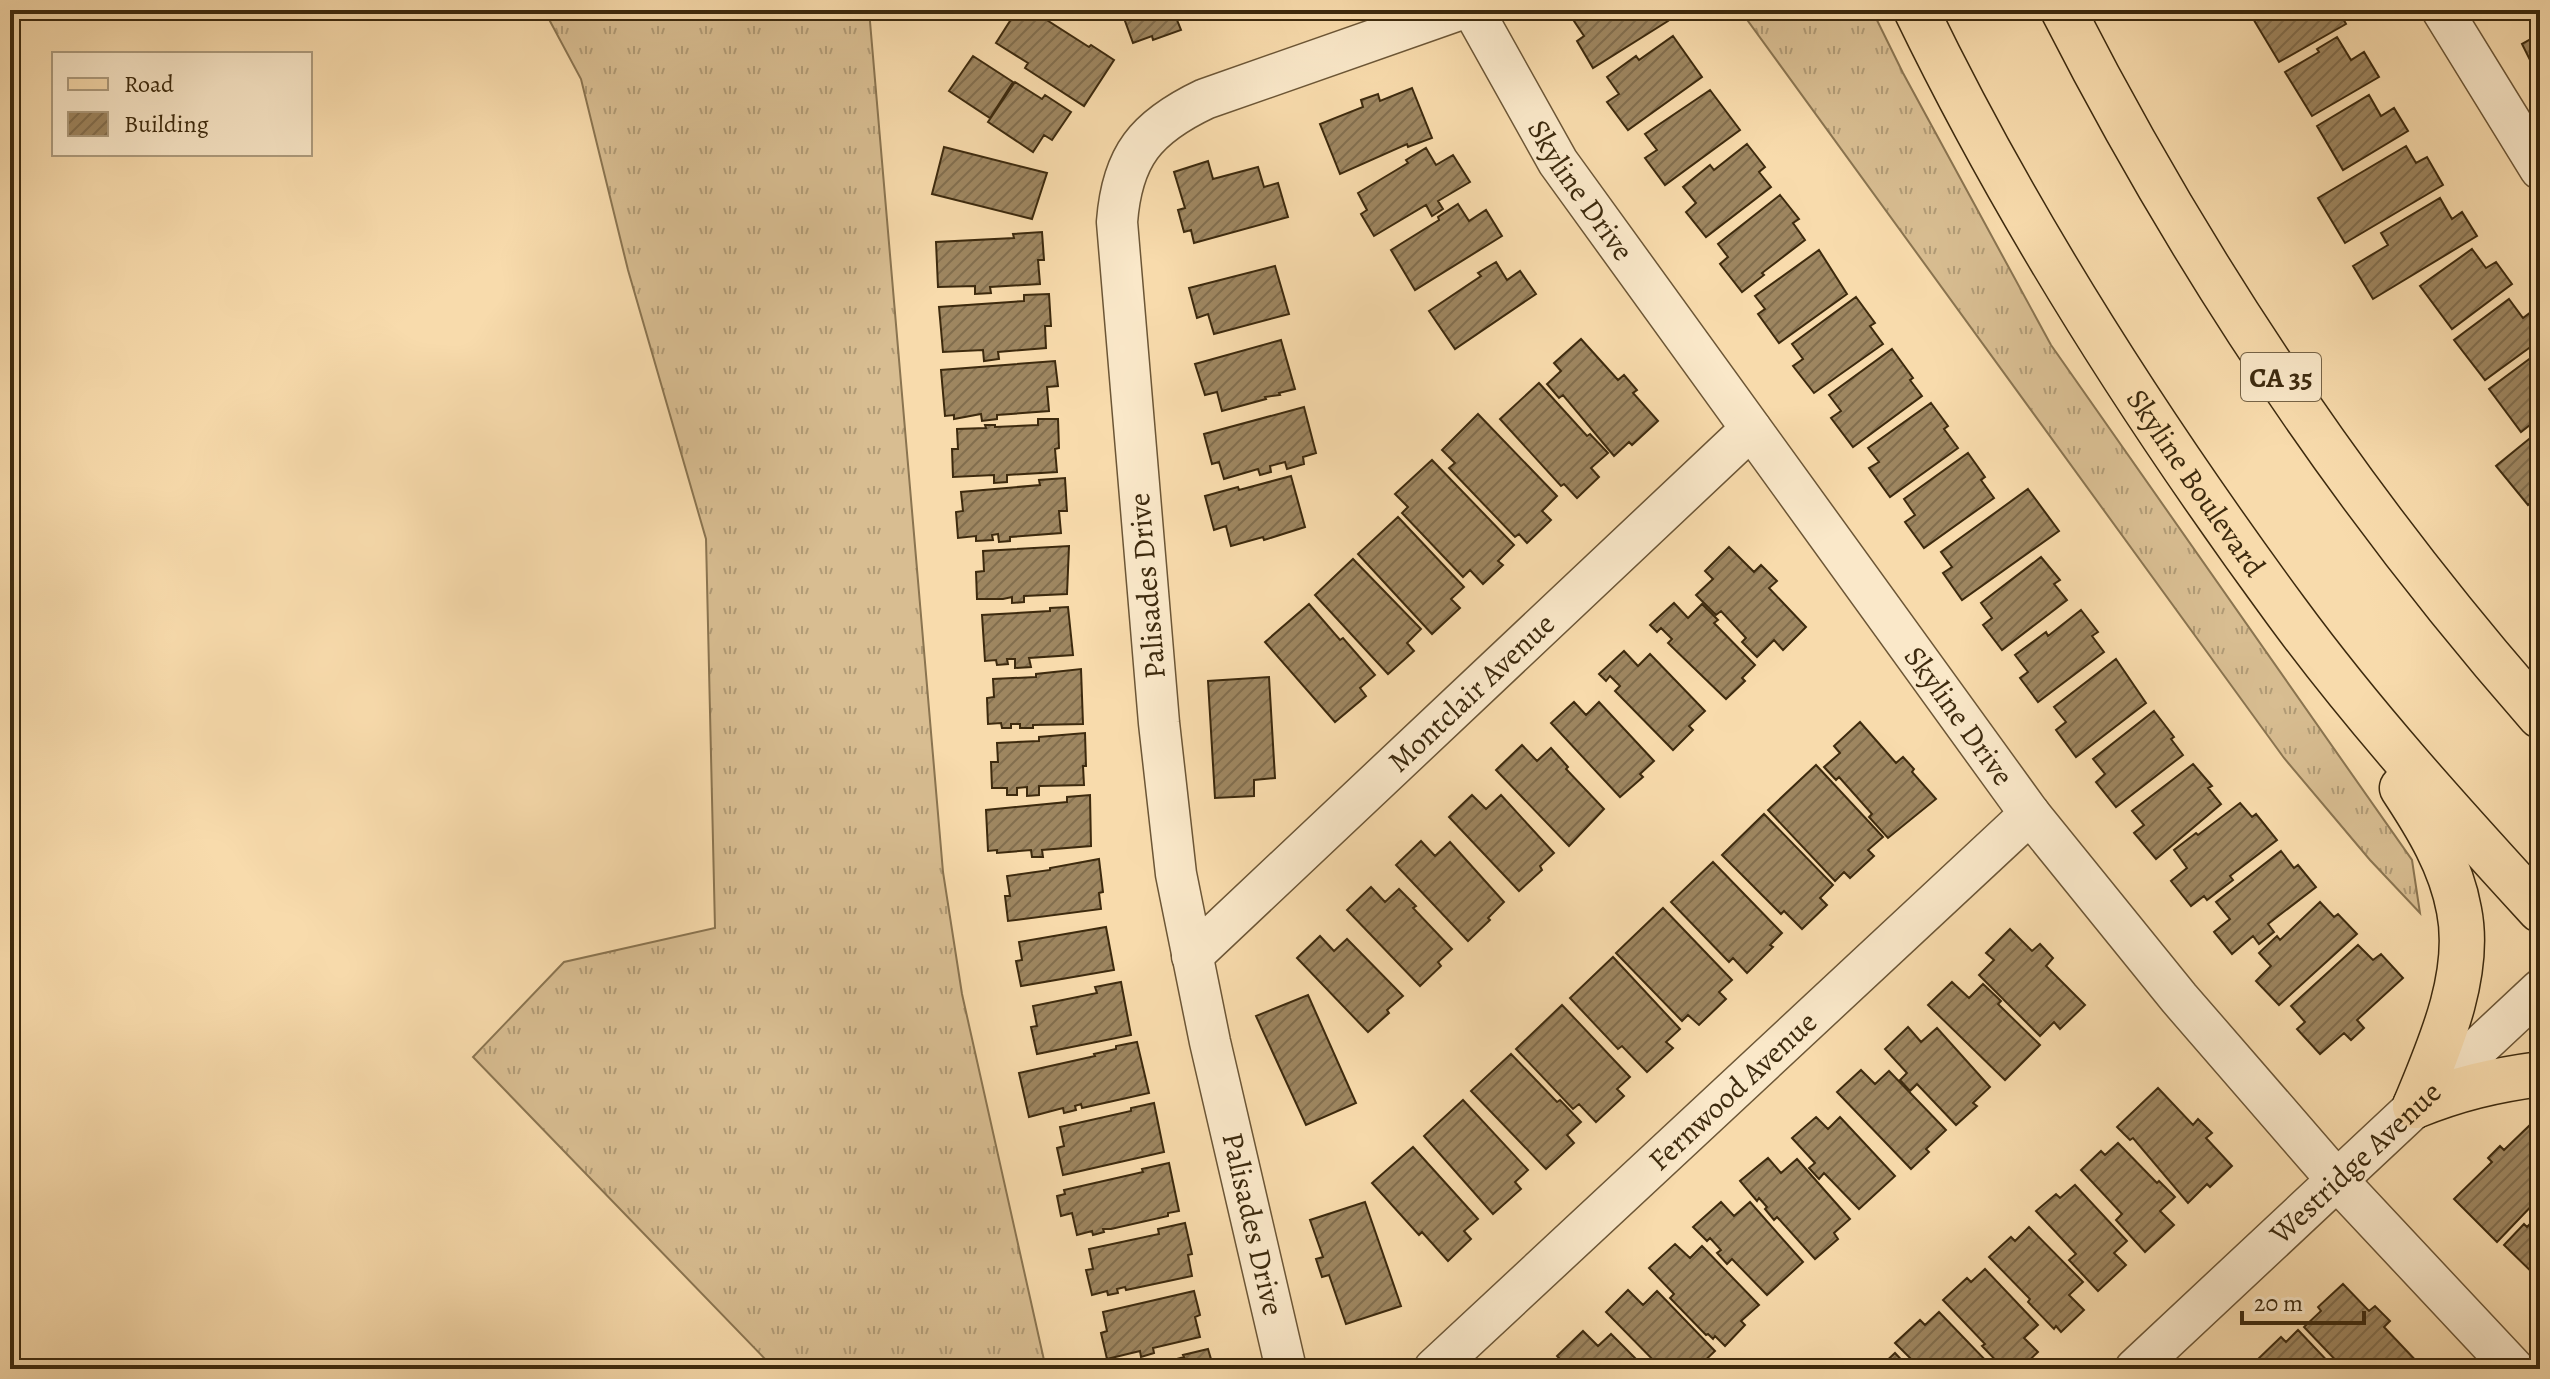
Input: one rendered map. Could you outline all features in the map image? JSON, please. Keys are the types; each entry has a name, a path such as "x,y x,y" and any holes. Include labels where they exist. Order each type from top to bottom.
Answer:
{"main road":[{"name":"Skyline Boulevard","path":"1916,10 1980,134 2050,257 2129,382 2287,612 2384,734 2540,910"},
{"name":"CA 35","path":"2063,10 2123,123 2208,266 2309,419 2390,530 2540,716"},
{"path":"2390,530 2540,667"},
{"path":"2287,612 2431,833 2448,872 2460,912 2461,951 2454,994 2443,1040 2415,1106"},
{"path":"2415,1106 2456,1089 2540,1074"}],"street":[{"name":"Palisades Drive","path":"1286,1369 1176,874 1160,738 1117,222 1119,193 1130,161 1149,135 1176,113 1205,99 1459,10"},
{"name":"Skyline Drive","path":"1473,10 1558,162 2030,814 2179,998 2336,1179 2514,1369"},
{"path":"2442,10 2540,169"},
{"name":"Montclair Avenue","path":"1192,956 1751,429"},
{"name":"Fernwood Avenue","path":"1434,1369 2030,814"},
{"name":"Westridge Avenue","path":"2135,1369 2540,990"}],"green space":[{"path":"544,10 869,10 943,872 962,994 1046,1369 771,1369 767,1361 473,1057 564,962 715,928 706,539 628,270 581,79"},
{"path":"1740,10 1872,10 2051,345 2412,860 2420,913 2370,860 2284,758"}],"building":[{"path":"1017,10 1031,10 1114,60 1084,106 1025,68 1028,63 996,43"},
{"path":"1121,10 1173,10 1181,30 1133,43"},
{"path":"1258,10 1280,10 1260,17"},
{"path":"1592,10 1661,10 1668,21 1593,68 1577,41 1584,36 1574,21"},
{"path":"2265,10 2338,10 2346,24 2279,62 2252,17"},
{"path":"2540,34 2540,88 2536,90 2531,80 2538,76 2522,44"},
{"path":"1673,36 1702,77 1628,130 1607,102 1619,94 1607,77 1636,56 1639,60"},
{"path":"2337,37 2351,60 2364,52 2379,77 2312,116 2285,72"},
{"path":"973,56 1013,82 990,118 949,91"},
{"path":"1015,82 1042,99 1045,95 1071,112 1052,140 1044,135 1033,152 988,122"},
{"path":"1412,88 1432,138 1408,147 1407,144 1340,174 1320,124 1363,107 1361,100 1378,94 1380,101"},
{"path":"1710,90 1740,130 1665,185 1645,158 1657,150 1645,134"},
{"path":"2369,95 2381,116 2394,108 2408,131 2343,170 2317,126"},
{"path":"1747,144 1765,167 1759,172 1771,187 1706,237 1686,212 1696,203 1683,187 1710,165 1714,170"},
{"path":"2406,146 2416,163 2427,157 2443,185 2345,243 2318,198"},
{"path":"944,147 1047,173 1032,219 932,194"},
{"path":"1426,148 1436,165 1453,155 1470,182 1438,201 1443,209 1432,216 1426,205 1374,236 1361,214 1367,210 1358,193 1408,163 1406,160"},
{"path":"1208,161 1213,179 1258,167 1264,187 1278,183 1288,217 1194,243 1191,230 1184,232 1178,210 1185,208 1174,172"},
{"path":"1780,195 1799,219 1793,223 1805,240 1742,292 1720,264 1728,257 1718,244"},
{"path":"2440,198 2452,219 2462,212 2477,236 2373,299 2353,266 2388,245 2381,233"},
{"path":"1458,204 1469,221 1486,210 1502,236 1415,290 1391,250 1439,220 1438,217"},
{"path":"1042,232 1044,260 1038,260 1040,284 990,287 991,293 975,294 975,286 938,287 936,242 1014,238 1013,234"},
{"path":"2472,249 2486,268 2496,262 2512,284 2452,329 2420,286"},
{"path":"1819,250 1847,294 1779,343 1758,314 1765,309 1755,296"},
{"path":"1496,262 1507,280 1520,271 1536,294 1455,349 1429,311 1481,276 1478,273"},
{"path":"1275,266 1289,314 1214,334 1208,314 1197,318 1189,288"},
{"path":"1049,294 1051,326 1045,326 1046,348 998,352 999,359 984,361 983,350 943,352 939,307 1024,301 1024,295"},
{"path":"1856,297 1875,323 1870,326 1883,344 1814,393 1793,366 1803,359 1792,344"},
{"path":"2509,299 2523,318 2531,312 2540,325 2540,340 2485,380 2454,340"},
{"path":"1581,339 1618,380 1624,375 1637,390 1633,393 1658,421 1632,445 1629,442 1614,456 1563,395 1559,398 1547,384 1561,371 1554,363"},
{"path":"1281,340 1295,389 1222,411 1217,392 1205,395 1195,364"},
{"path":"1892,349 1922,396 1853,447 1831,418 1841,411 1829,395"},
{"path":"2540,351 2540,417 2521,432 2489,389"},
{"path":"1055,361 1058,386 1047,387 1049,411 997,415 997,419 982,421 981,414 954,419 954,415 945,416 941,370"},
{"path":"1539,383 1587,436 1590,434 1608,453 1591,468 1599,477 1577,498 1564,484 1561,486 1500,419"},
{"path":"1931,403 1948,426 1944,429 1958,448 1890,497 1869,468 1879,462 1868,448"},
{"path":"1304,407 1316,453 1303,457 1304,464 1287,469 1285,462 1270,466 1271,472 1260,475 1258,469 1224,479 1219,462 1212,464 1204,434"},
{"path":"1478,414 1557,496 1542,511 1551,520 1527,543 1519,534 1515,537 1449,468 1455,463 1442,450"},
{"path":"1038,419 1058,419 1059,448 1055,449 1057,472 1007,475 1007,482 994,483 994,475 953,477 952,449 958,449 957,429 986,428 985,425 1038,425"},
{"path":"2540,430 2540,495 2528,505 2496,466"},
{"path":"1968,453 1985,477 1981,480 1994,498 1924,548 1905,522 1915,515 1904,499"},
{"path":"1432,460 1514,545 1498,561 1503,565 1483,584 1470,570 1463,577 1402,513 1408,507 1395,494"},
{"path":"1291,476 1305,527 1231,546 1226,526 1214,530 1205,496"},
{"path":"1065,478 1067,511 1059,511 1061,533 1010,537 1010,541 999,542 998,534 992,535 993,540 976,541 976,536 958,538 956,512 963,511 961,492 1040,485 1039,480"},
{"path":"2028,489 2059,531 1962,600 1943,573 1952,567 1941,552"},
{"path":"1398,517 1464,587 1451,599 1460,608 1432,634 1358,554"},
{"path":"1069,546 1067,594 1024,596 1024,602 1012,603 1012,597 977,599 976,572 984,571 983,551"},
{"path":"1729,547 1754,572 1761,565 1777,581 1769,588 1806,627 1783,650 1774,640 1757,657 1742,642 1746,638 1721,611 1716,615 1696,595 1713,579 1705,571"},
{"path":"2041,557 2060,580 2054,584 2067,600 2002,650 1983,625 1992,618 1981,603"},
{"path":"1353,559 1421,629 1407,643 1414,651 1388,674 1315,595"},
{"path":"1674,603 1688,618 1702,604 1718,620 1714,623 1755,665 1742,678 1745,681 1726,699 1668,643 1672,639 1661,628 1657,632 1650,625"},
{"path":"1309,604 1375,675 1360,688 1366,696 1335,722 1265,642"},
{"path":"1068,607 1073,655 1029,658 1031,667 1015,668 1015,659 1007,659 1008,664 997,665 996,660 985,661 982,615"},
{"path":"2081,610 2098,632 2092,636 2104,652 2038,702 2020,678 2028,672 2015,655 2046,632 2048,636"},
{"path":"1624,651 1638,666 1650,654 1705,711 1689,726 1693,730 1673,750 1615,691 1620,686 1610,676 1606,681 1599,674"},
{"path":"2116,659 2146,703 2076,757 2056,730 2066,722 2054,707"},
{"path":"1081,669 1083,724 1020,728 1020,724 1011,724 1011,728 1002,728 1001,723 988,724 987,698 994,697 993,679 1036,677 1036,674"},
{"path":"1269,677 1275,778 1254,780 1254,796 1215,798 1208,681"},
{"path":"1574,702 1586,715 1599,702 1654,761 1640,774 1643,777 1620,797 1551,723"},
{"path":"2154,711 2183,755 2116,807 2096,782 2105,774 2093,759"},
{"path":"1860,722 1896,763 1903,757 1936,799 1888,838 1869,817 1872,814 1839,777 1836,780 1824,767 1840,753 1834,746"},
{"path":"1085,733 1084,785 1039,786 1039,795 1027,796 1027,787 1017,788 1017,795 1007,795 1007,788 992,788 991,762 998,762 997,743 1039,741 1039,737"},
{"path":"1522,745 1537,761 1551,748 1568,767 1566,769 1604,809 1569,846 1496,770"},
{"path":"2193,764 2212,786 2208,788 2221,804 2156,859 2134,833 2144,825 2132,811"},
{"path":"1816,765 1883,837 1868,850 1874,856 1850,878 1844,872 1835,881 1768,810"},
{"path":"1090,795 1091,846 1042,850 1043,857 1032,857 1031,850 988,851 986,810 1067,802 1067,797"},
{"path":"1472,795 1486,809 1501,795 1554,853 1540,866 1542,870 1519,891 1449,817"},
{"path":"2240,803 2252,817 2256,814 2277,840 2230,876 2233,880 2207,900 2204,896 2191,906 2171,881 2187,868 2174,850"},
{"path":"1764,814 1833,885 1820,898 1827,905 1802,929 1784,911 1781,914 1722,855"},
{"path":"1421,841 1435,856 1450,842 1504,902 1468,941 1396,865"},
{"path":"2281,851 2294,868 2298,865 2316,887 2268,924 2274,932 2259,944 2253,936 2232,954 2214,932 2230,919 2216,902"},
{"path":"1099,859 1103,892 1099,893 1101,909 1008,921 1005,896 1010,896 1007,876"},
{"path":"1713,862 1782,933 1770,945 1773,947 1747,973 1733,958 1729,962 1671,902"},
{"path":"1371,887 1385,902 1399,889 1452,949 1438,962 1441,966 1420,986 1347,910"},
{"path":"2320,902 2334,917 2338,914 2357,934 2279,1005 2256,981 2271,966 2259,953 2277,936 2280,940"},
{"path":"1663,908 1732,980 1719,992 1726,999 1699,1025 1688,1015 1682,1021 1616,953"},
{"path":"1106,927 1114,970 1021,986 1016,961 1022,960 1019,942"},
{"path":"2010,929 2032,951 2040,944 2053,958 2046,966 2085,1005 2060,1029 2054,1022 2040,1036 1979,975 1994,960 1986,953"},
{"path":"1320,936 1334,951 1347,939 1403,996 1368,1032 1297,958"},
{"path":"2358,945 2373,960 2381,954 2403,978 2357,1020 2364,1028 2351,1040 2344,1033 2320,1054 2297,1029 2305,1022 2291,1006"},
{"path":"1613,957 1680,1029 1666,1042 1673,1048 1647,1072 1622,1046 1618,1049 1570,998"},
{"path":"1121,982 1131,1035 1037,1054 1031,1027 1037,1026 1033,1006 1097,993 1095,987"},
{"path":"1952,982 1969,998 1983,984 2001,1001 1998,1004 2040,1045 2005,1080 1928,1005"},
{"path":"1308,995 1356,1103 1306,1125 1256,1016"},
{"path":"1562,1005 1630,1077 1617,1089 1624,1096 1596,1122 1579,1104 1573,1109 1516,1049"},
{"path":"1908,1027 1921,1042 1937,1028 1990,1087 1973,1103 1977,1106 1956,1125 1917,1084 1910,1091 1900,1080 1907,1073 1885,1049"},
{"path":"1137,1042 1149,1093 1082,1108 1081,1104 1075,1106 1076,1110 1064,1113 1063,1108 1029,1117 1019,1073 1095,1056 1116,1049 1116,1046"},
{"path":"1511,1054 1581,1122 1567,1135 1574,1143 1546,1169 1471,1091"},
{"path":"1861,1070 1875,1084 1889,1071 1946,1130 1911,1169 1837,1092"},
{"path":"2158,1088 2193,1125 2198,1119 2212,1133 2206,1138 2232,1166 2188,1203 2133,1138 2130,1140 2117,1127"},
{"path":"1463,1100 1528,1170 1515,1182 1521,1189 1493,1214 1424,1136"},
{"path":"1154,1103 1164,1152 1063,1175 1057,1148 1064,1146 1060,1127"},
{"path":"1816,1117 1828,1129 1840,1117 1895,1176 1859,1209 1824,1173 1819,1179 1809,1168 1815,1163 1792,1138"},
{"path":"2532,1123 2540,1131 2540,1197 2497,1242 2454,1199 2492,1162 2488,1158 2500,1146 2504,1150"},
{"path":"2118,1143 2175,1197 2160,1211 2174,1225 2145,1252 2116,1220 2122,1214 2081,1170 2101,1151 2105,1155"},
{"path":"1413,1147 1478,1219 1464,1231 1471,1239 1448,1261 1422,1232 1419,1235 1372,1183"},
{"path":"1768,1158 1781,1173 1797,1159 1850,1219 1834,1233 1838,1239 1815,1259 1777,1217 1774,1220 1765,1209 1767,1207 1759,1198 1757,1201 1740,1181"},
{"path":"1169,1163 1179,1211 1103,1229 1104,1232 1093,1235 1092,1231 1077,1235 1072,1213 1061,1216 1057,1196 1065,1194 1064,1190"},
{"path":"2075,1185 2127,1241 2114,1253 2126,1265 2098,1291 2069,1260 2076,1254 2036,1211 2056,1194 2060,1198"},
{"path":"1365,1202 1401,1306 1346,1324 1329,1275 1322,1277 1316,1259 1323,1257 1310,1220"},
{"path":"1721,1202 1734,1216 1750,1202 1803,1262 1767,1295 1732,1259 1727,1264 1717,1253 1721,1250 1710,1238 1707,1241 1693,1227"},
{"path":"2540,1214 2540,1280 2504,1245 2524,1224 2527,1227"},
{"path":"1185,1223 1192,1254 1188,1255 1192,1276 1126,1290 1125,1287 1117,1289 1118,1293 1108,1295 1107,1291 1092,1295 1086,1270 1093,1269 1089,1249 1159,1234 1158,1229"},
{"path":"2029,1227 2083,1282 2069,1295 2084,1310 2061,1332 2056,1326 2054,1329 2028,1302 2030,1299 1989,1257 2011,1237 2015,1241"},
{"path":"1675,1244 1690,1258 1702,1246 1759,1305 1741,1321 1745,1325 1725,1346 1715,1336 1713,1339 1706,1335 1670,1298 1674,1294 1649,1268"},
{"path":"1985,1269 2038,1325 2024,1338 2038,1352 2020,1369 2004,1369 1943,1300 1967,1278 1971,1282"},
{"path":"2343,1284 2369,1311 2375,1306 2390,1321 2384,1327 2420,1365 2415,1369 2344,1369 2304,1327 2321,1311 2318,1307"},
{"path":"1628,1290 1643,1305 1657,1291 1715,1351 1696,1369 1662,1369 1606,1312"},
{"path":"1194,1291 1200,1315 1195,1317 1200,1337 1153,1348 1154,1353 1141,1357 1140,1351 1107,1359 1101,1333 1107,1331 1103,1312"},
{"path":"1939,1312 1992,1367 1928,1369 1925,1366 1921,1369 1895,1343 1920,1320 1925,1325"},
{"path":"2298,1330 2335,1369 2265,1369 2257,1360 2281,1337 2286,1342"},
{"path":"1583,1331 1598,1346 1611,1334 1646,1369 1569,1369 1557,1356"},
{"path":"1208,1349 1214,1369 1141,1369 1183,1355"},
{"path":"1895,1353 1910,1369 1869,1369 1876,1363 1880,1367"}]}
